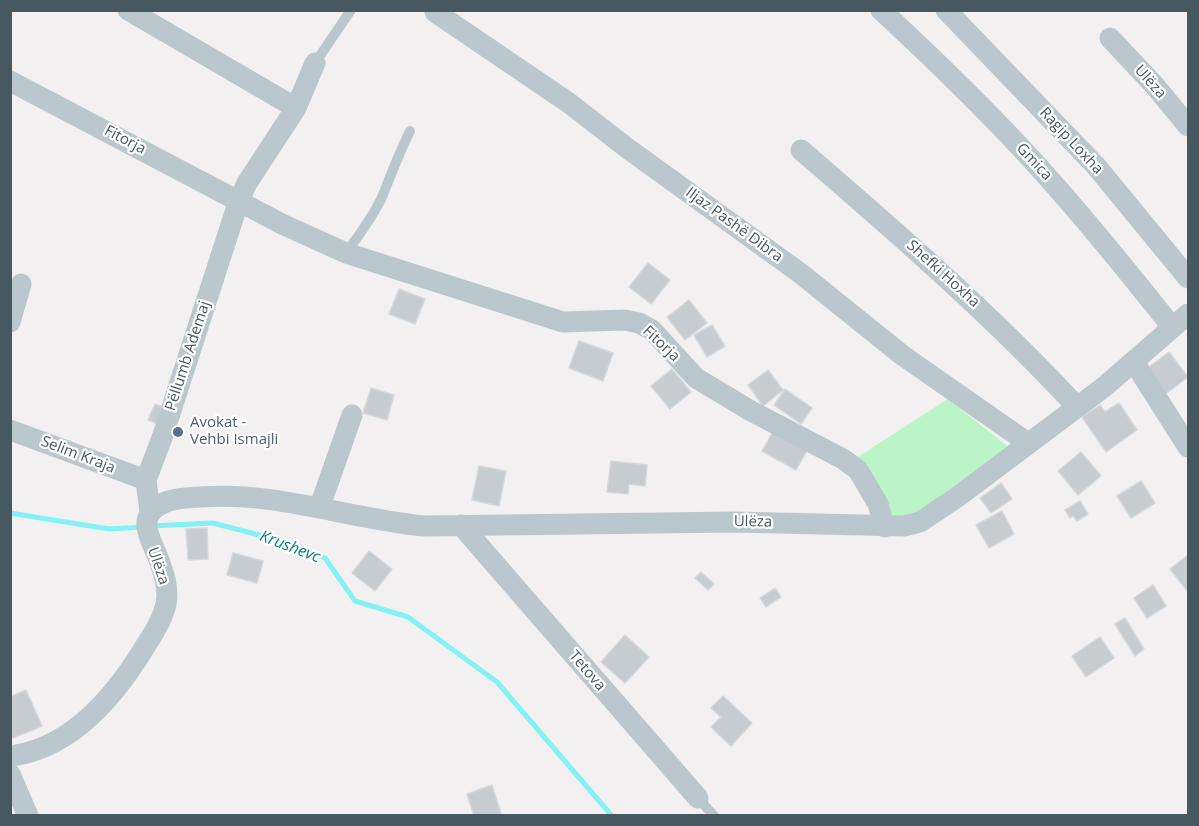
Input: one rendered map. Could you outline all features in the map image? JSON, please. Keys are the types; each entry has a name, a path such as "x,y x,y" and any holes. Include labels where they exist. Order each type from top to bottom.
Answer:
{"street":[{"path":"128,10 296,108"},
{"name":"Gmica","path":"881,10 985,110 1042,171 1097,233 1172,327"},
{"name":"Ragip Loxha","path":"946,10 1096,166 1188,278"},
{"name":"Iljaz Pashë Dibra","path":"435,12 569,103 627,148 800,273 902,354 1028,443"},
{"name":"Ulëza","path":"1110,38 1155,86 1188,126"},
{"path":"239,200 247,183 296,108 315,63"},
{"name":"Fitorja","path":"10,81 282,224 346,253 564,322 625,320 639,323 652,330 696,378 751,411 843,459 858,470 878,504 885,527"},
{"name":"Shefki Hoxha","path":"801,150 947,276 1077,406"},
{"name":"Pëllumb Ademaj","path":"148,523 146,480 163,435 239,200"},
{"path":"10,322 21,284"},
{"name":"Ulëza","path":"10,756 46,747 95,713 141,654 166,606 167,593 148,523 160,504 171,500 216,495 245,496 320,506 393,523 424,526 735,522 904,526 920,522 935,514 1134,362 1188,314"},
{"path":"1134,362 1188,447"},
{"path":"320,506 352,415"},
{"name":"Selim Kraja","path":"10,430 146,480"},
{"name":"Tetova","path":"461,525 698,798"},
{"path":"10,774 27,816"}],"lane":[{"path":"315,63 351,10"},
{"path":"346,253 378,205 410,131"},
{"name":"Tetova","path":"698,798 714,816"}],"green space":[{"path":"948,399 1011,449 905,521 885,511 853,460"}],"building":[{"path":"648,263 670,280 651,304 629,287"},
{"path":"399,289 425,299 415,324 389,314"},
{"path":"689,300 707,323 685,340 667,317"},
{"path":"712,325 725,346 707,357 694,335"},
{"path":"579,341 613,353 603,381 569,368"},
{"path":"1169,352 1188,377 1163,396 1144,371"},
{"path":"672,369 691,392 670,409 651,386"},
{"path":"768,370 783,390 763,406 748,385"},
{"path":"371,388 394,395 387,420 363,413"},
{"path":"785,389 812,408 801,424 774,405"},
{"path":"1119,403 1137,430 1106,452 1082,417 1100,405 1105,412"},
{"path":"155,404 170,410 164,427 148,420"},
{"path":"775,428 809,447 796,470 762,451"},
{"path":"1081,452 1101,476 1078,495 1058,471"},
{"path":"611,461 647,465 645,486 629,484 628,494 607,492"},
{"path":"479,466 506,471 499,506 472,500"},
{"path":"1141,481 1155,503 1131,518 1117,496"},
{"path":"1001,483 1012,499 991,513 980,498"},
{"path":"1080,501 1088,514 1077,521 1073,516 1070,518 1065,510"},
{"path":"1002,511 1014,534 989,548 976,525"},
{"path":"207,528 208,559 188,560 186,529"},
{"path":"369,551 392,569 375,591 352,573"},
{"path":"233,553 263,561 257,583 227,575"},
{"path":"1188,555 1188,592 1170,569"},
{"path":"701,572 714,584 708,590 695,578"},
{"path":"1153,585 1166,606 1147,618 1134,598"},
{"path":"775,588 781,597 766,607 760,598"},
{"path":"1125,618 1144,649 1135,656 1115,624"},
{"path":"625,635 649,657 625,683 601,662"},
{"path":"1100,637 1114,658 1086,677 1072,656"},
{"path":"26,690 42,726 13,738 10,732 10,697"},
{"path":"723,696 752,723 731,746 711,727 721,717 711,708"},
{"path":"492,785 501,813 496,816 474,816 467,794"}],"waterway":[{"name":"Krushevc","path":"10,513 109,529 143,527"},
{"name":"Krushevc","path":"152,526 213,523 286,542 325,558 355,601 408,617 497,682 612,816"}],"place":[{"name":"Avokat - Vehbi Ismajli","path":"178,432"}]}
